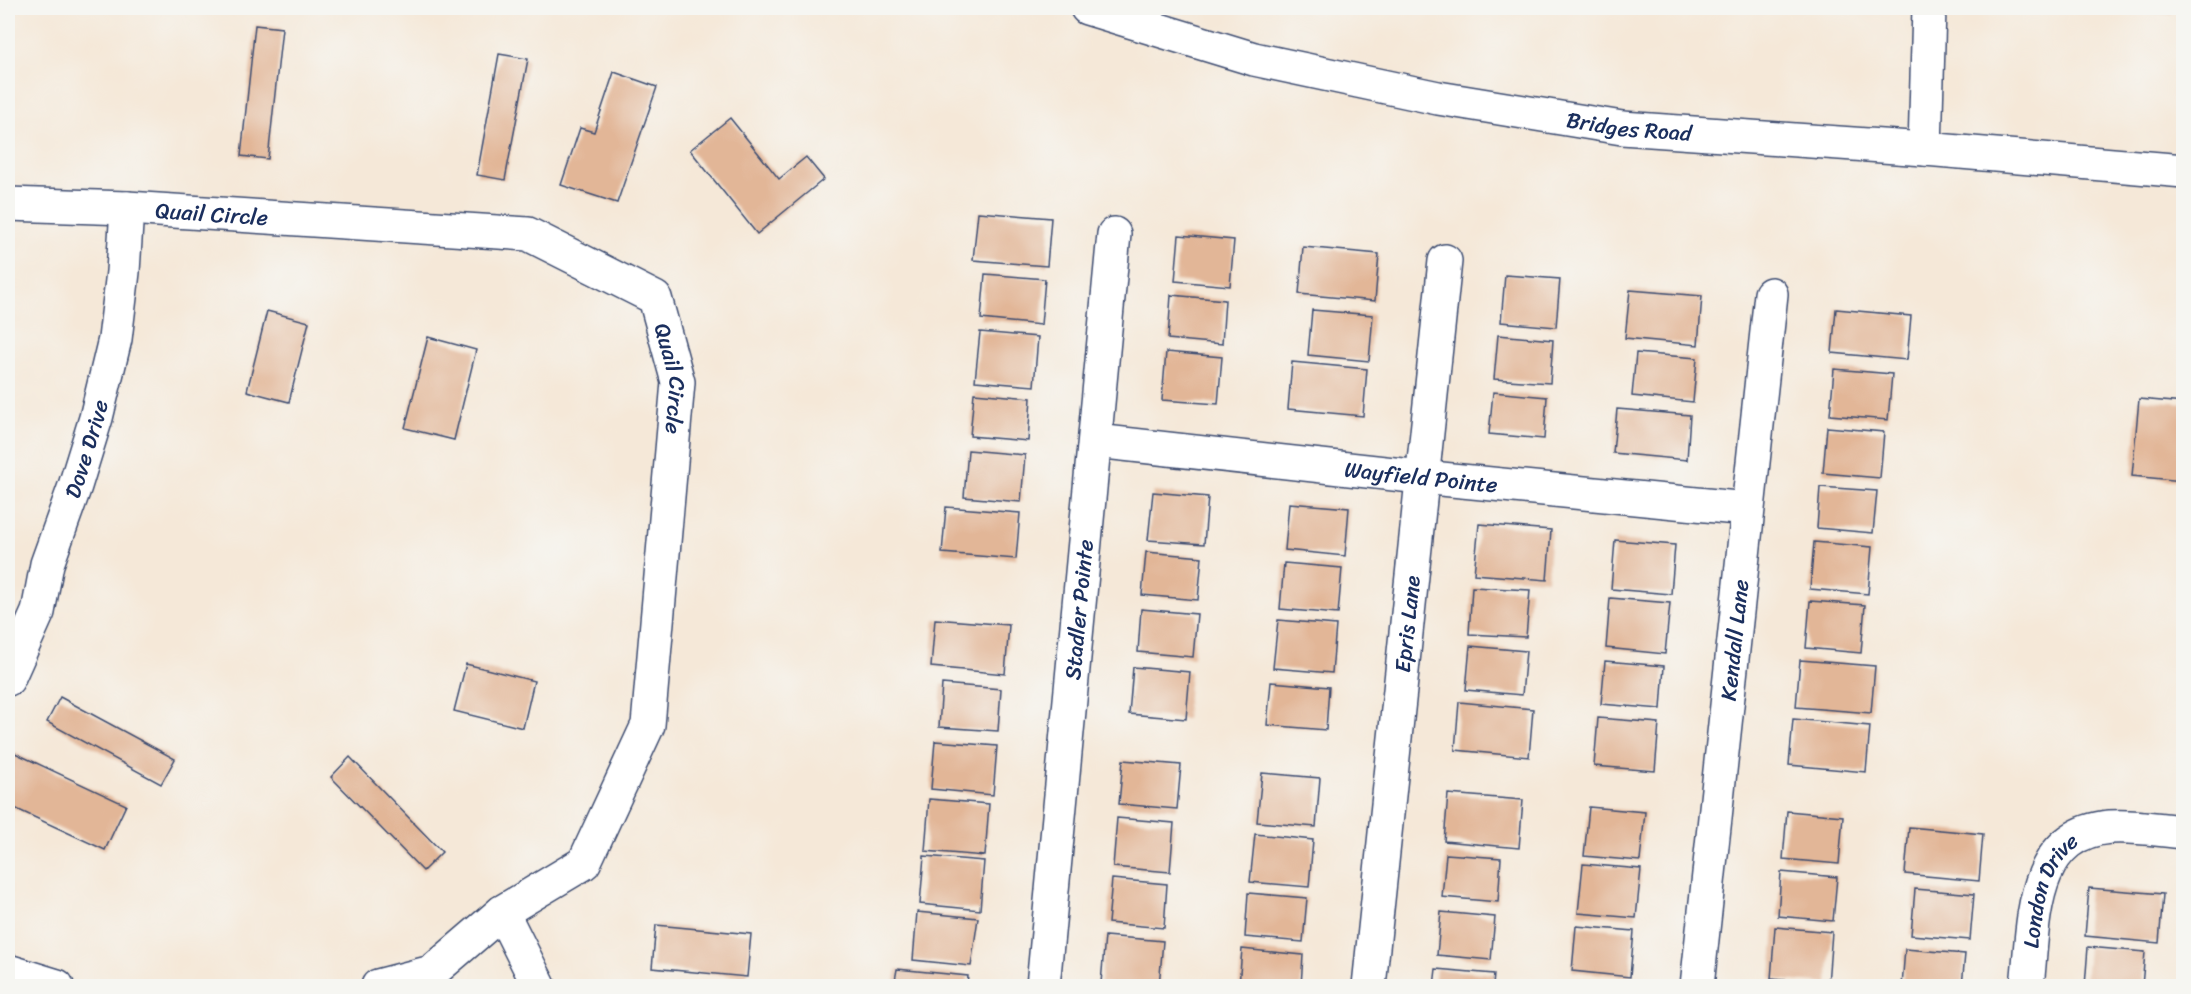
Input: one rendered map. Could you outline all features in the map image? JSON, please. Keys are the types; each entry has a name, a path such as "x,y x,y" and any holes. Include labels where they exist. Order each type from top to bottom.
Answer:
{"street":[{"name":"Bridges Road","path":"1087,8 1254,59 1438,98 1622,128 1925,149 2184,171"},
{"path":"1925,149 1929,8"},
{"name":"Quail Circle","path":"8,204 127,208 528,234 655,298 678,382 648,725 584,863 502,912 432,972 378,987"},
{"name":"Dove Drive","path":"8,679 38,612 47,564 75,486 96,417 115,339 123,272 127,208"},
{"name":"Stadler Pointe","path":"1043,987 1114,234"},
{"name":"Epris Lane","path":"1368,987 1445,261"},
{"name":"Kendall Lane","path":"1697,987 1771,294"},
{"name":"Wayfield Pointe","path":"1096,441 1421,477 1747,509"},
{"name":"London Drive","path":"2027,987 2037,894 2045,871 2060,851 2081,835 2108,827 2184,832"},
{"path":"502,912 539,987"},
{"path":"8,971 57,987"}],"building":[{"path":"2123,8 2172,8 2171,14 2122,11"},
{"path":"255,25 282,28 268,159 241,156"},
{"path":"499,54 528,59 505,180 477,175"},
{"path":"614,72 657,87 617,203 561,185 580,128 594,132"},
{"path":"730,118 779,179 806,157 824,179 757,234 690,150"},
{"path":"978,212 1051,218 1047,266 973,260"},
{"path":"1179,235 1234,240 1230,286 1175,281"},
{"path":"1303,247 1379,254 1375,301 1299,294"},
{"path":"985,274 1045,279 1041,325 981,319"},
{"path":"1505,275 1560,279 1556,327 1501,322"},
{"path":"1630,290 1702,296 1698,345 1625,338"},
{"path":"1171,295 1225,300 1222,344 1168,339"},
{"path":"1836,309 1911,316 1907,360 1832,353"},
{"path":"1312,310 1373,315 1369,361 1308,355"},
{"path":"267,311 309,322 289,402 247,391"},
{"path":"980,332 1038,337 1034,386 975,381"},
{"path":"1498,335 1553,340 1550,383 1494,379"},
{"path":"428,337 476,350 454,440 405,428"},
{"path":"1166,352 1222,357 1218,404 1162,400"},
{"path":"1636,353 1697,358 1693,402 1632,396"},
{"path":"1292,362 1367,369 1363,416 1288,409"},
{"path":"1834,369 1892,374 1888,420 1830,415"},
{"path":"1493,392 1547,397 1544,439 1489,434"},
{"path":"974,393 1031,398 1028,441 970,436"},
{"path":"2139,399 2184,403 2183,481 2132,476"},
{"path":"1617,409 1690,415 1687,460 1613,453"},
{"path":"1827,427 1884,432 1880,478 1823,473"},
{"path":"968,450 1025,455 1021,502 964,497"},
{"path":"1820,487 1877,491 1873,533 1817,528"},
{"path":"1153,492 1208,497 1204,544 1148,540"},
{"path":"1289,503 1349,508 1345,556 1285,550"},
{"path":"946,507 1020,513 1016,559 942,553"},
{"path":"1479,524 1551,530 1547,580 1474,574"},
{"path":"1615,540 1675,545 1671,594 1611,589"},
{"path":"1814,542 1872,547 1868,594 1810,589"},
{"path":"1146,552 1202,557 1198,600 1142,595"},
{"path":"1284,563 1342,568 1338,614 1280,609"},
{"path":"1472,587 1530,590 1526,637 1469,634"},
{"path":"1610,598 1670,603 1665,654 1606,648"},
{"path":"1810,601 1865,605 1861,653 1806,648"},
{"path":"1141,609 1197,614 1193,657 1138,652"},
{"path":"935,619 1009,625 1005,674 931,667"},
{"path":"1278,620 1336,625 1332,673 1273,668"},
{"path":"1470,646 1526,651 1522,695 1466,690"},
{"path":"1800,660 1875,666 1871,713 1796,707"},
{"path":"1605,661 1664,666 1661,709 1601,704"},
{"path":"466,664 534,681 523,728 454,711"},
{"path":"1133,667 1190,672 1186,719 1129,714"},
{"path":"1271,682 1329,687 1326,730 1267,725"},
{"path":"942,684 1001,689 998,731 939,727"},
{"path":"60,697 175,759 161,784 47,722"},
{"path":"1459,702 1533,709 1529,757 1455,750"},
{"path":"1598,718 1659,723 1655,771 1594,766"},
{"path":"1793,719 1870,726 1866,772 1789,765"},
{"path":"935,741 997,746 993,795 931,789"},
{"path":"15,753 126,805 105,850 8,805 8,769"},
{"path":"350,757 442,852 423,871 331,777"},
{"path":"1123,760 1181,765 1177,809 1119,804"},
{"path":"1262,773 1320,778 1316,827 1257,822"},
{"path":"1448,794 1523,800 1519,848 1444,841"},
{"path":"929,799 989,804 985,856 925,851"},
{"path":"1589,807 1645,812 1640,861 1584,856"},
{"path":"1787,811 1843,816 1839,864 1783,859"},
{"path":"1117,818 1174,823 1170,872 1113,867"},
{"path":"1909,827 1983,834 1979,881 1905,874"},
{"path":"1255,834 1313,840 1309,887 1250,882"},
{"path":"1446,854 1501,858 1498,902 1442,897"},
{"path":"924,856 984,861 980,910 920,904"},
{"path":"1583,864 1641,869 1636,918 1578,913"},
{"path":"1781,872 1837,877 1833,921 1778,916"},
{"path":"1112,879 1167,884 1164,928 1108,923"},
{"path":"2089,888 2163,894 2159,943 2085,936"},
{"path":"1915,889 1974,894 1970,940 1911,935"},
{"path":"1248,893 1307,898 1303,942 1245,937"},
{"path":"917,912 978,918 971,966 913,960"},
{"path":"1441,912 1495,917 1491,960 1437,955"},
{"path":"656,925 751,934 747,977 652,968"},
{"path":"1576,926 1634,931 1630,977 1572,971"},
{"path":"1775,927 1832,932 1828,984 1771,979"},
{"path":"1105,936 1163,941 1159,986 1101,983"},
{"path":"2088,947 2145,952 2142,986 2085,986"},
{"path":"1242,949 1303,955 1301,986 1239,986"},
{"path":"1905,949 1965,954 1962,986 1902,986"},
{"path":"897,969 968,976 967,986 894,986"},
{"path":"1436,969 1494,974 1493,986 1434,986"},
{"path":"1571,982 1603,985 1603,986 1570,986"}]}
